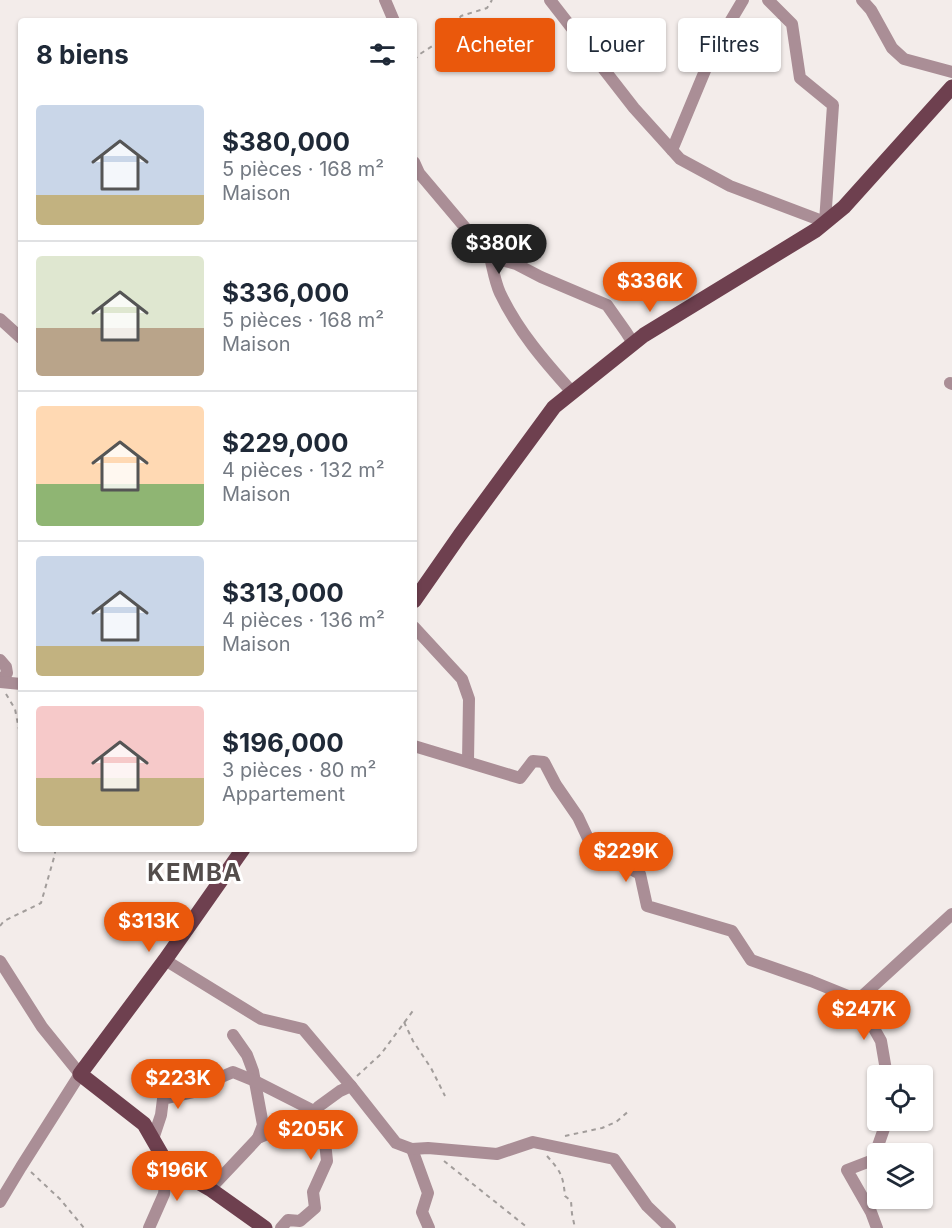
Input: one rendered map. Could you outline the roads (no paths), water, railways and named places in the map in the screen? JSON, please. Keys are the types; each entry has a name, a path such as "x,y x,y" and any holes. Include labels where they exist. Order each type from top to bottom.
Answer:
{"main road":[{"path":"417,597 554,407 644,335 816,230 844,207 952,87"},
{"path":"241,852 165,960 80,1074 144,1124 167,1164 210,1189 265,1228"}],"street":[{"path":"385,0 393,18"},
{"path":"550,0 634,108 680,159 730,186 825,222 833,105 800,78 792,24 768,0"},
{"path":"672,150 714,50 743,0"},
{"path":"862,0 871,10 892,48 904,59 952,72"},
{"path":"417,170 490,257 500,292 526,338 573,392"},
{"path":"490,257 516,264 607,305 633,344"},
{"path":"0,319 18,335"},
{"path":"417,630 462,679 469,699 468,761"},
{"path":"0,660 6,667 7,674 2,685 18,684"},
{"path":"417,747 520,778 533,761 544,762 556,785 578,817 593,849 640,874 647,906 732,931 751,960 858,1000 881,1041 885,1065"},
{"path":"858,1000 952,914"},
{"path":"165,960 261,1019 303,1029 396,1143 412,1149 428,1148 497,1154 533,1142 614,1159 647,1206 670,1228"},
{"path":"0,961 42,1027 80,1074 0,1202"},
{"path":"210,1189 258,1138 263,1125 255,1081 247,1054 233,1035"},
{"path":"153,1139 161,1115 163,1099 194,1092 206,1080 212,1081 234,1072 318,1113"},
{"path":"280,1228 288,1220 300,1221 315,1208 313,1191 327,1161 318,1107 350,1085"},
{"path":"258,1138 318,1113"},
{"path":"877,1228 871,1212 847,1170 873,1160 883,1131"},
{"path":"412,1149 428,1193 422,1212 429,1228"},
{"path":"149,1228 164,1194 167,1164"},
{"path":"310,1214 310,1228"}],"district":[{"name":"KEMBA","path":"195,872"}]}
